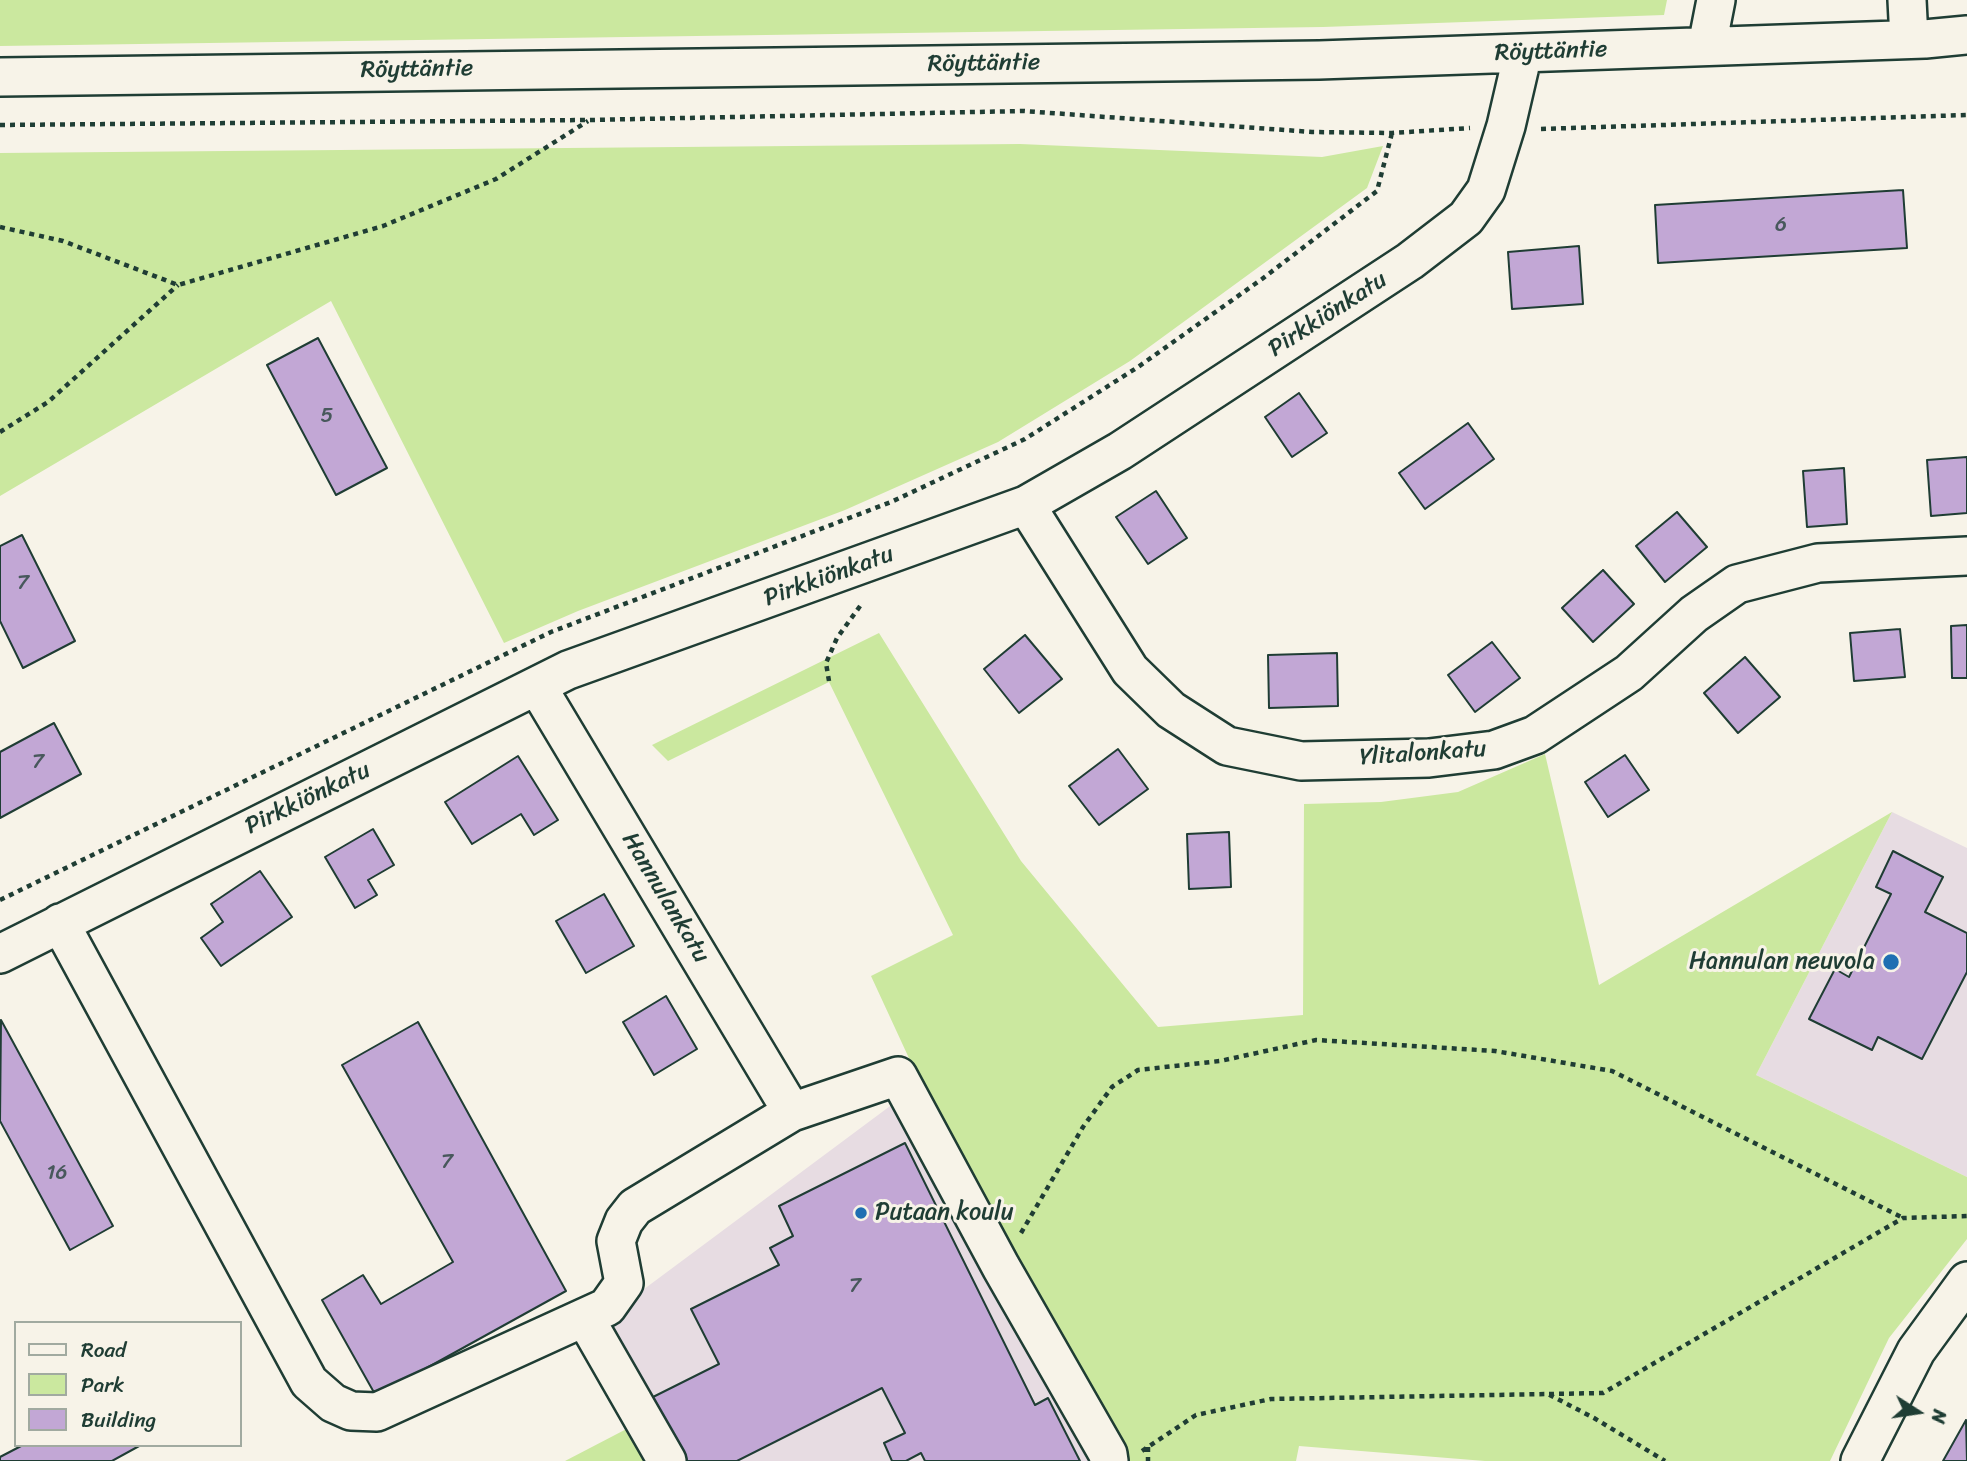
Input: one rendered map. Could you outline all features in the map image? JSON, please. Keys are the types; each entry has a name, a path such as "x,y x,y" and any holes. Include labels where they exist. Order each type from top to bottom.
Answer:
{"street":[{"path":"1707,46 1716,0"},
{"path":"1907,0 1909,39"},
{"name":"Röyttäntie","path":"0,77 1319,60 1909,39 1967,34"},
{"name":"Pirkkiönkatu","path":"0,954 568,670 1026,505 1120,451 1410,261 1466,218 1486,190 1506,126 1523,53"},
{"name":"Ylitalonkatu","path":"1026,505 1130,670 1171,710 1227,746 1301,761 1429,758 1494,750 1535,734 1629,673 1694,614 1737,584 1818,563 1967,556"},
{"name":"Hannulankatu","path":"537,686 792,1112"},
{"path":"60,923 309,1382 333,1403 351,1411 377,1412 607,1307 624,1283 616,1241 624,1221 635,1207 792,1112 898,1076 1001,1267 1108,1454 1123,1457"},
{"path":"1860,1461 1916,1351 1967,1281"},
{"path":"585,1318 667,1461"}],"path":[{"path":"0,125 589,120 1024,111 1312,132 1392,133 1506,126 1551,130 1967,115"},
{"path":"0,432 48,402 178,285 383,226 496,179 589,120"},
{"path":"0,901 551,632 891,502 1025,439 1183,335 1377,191 1392,133"},
{"path":"0,227 63,241 178,285"},
{"path":"1001,1267 1083,1127 1112,1087 1138,1070 1220,1061 1316,1040 1495,1051 1612,1071 1903,1218"},
{"path":"1123,1457 1148,1447 1196,1415 1271,1399 1603,1393 1903,1218 1967,1216"},
{"path":"1548,1394 1665,1461"},
{"path":"1148,1447 1148,1461"}],"shaded area":[{"name":"Hannulan neuvola","path":"1892,812 1967,848 1967,1177 1756,1075"},
{"name":"Putaan koulu","path":"913,1089 1096,1461 653,1461 581,1336"}],"green space":[{"path":"0,0 1667,0 1664,15 1323,27 0,46"},
{"path":"1020,144 1322,157 1383,146 1367,188 1130,361 998,442 845,510 578,611 504,643 331,301 0,496 0,153"},
{"path":"879,633 1021,861 1158,1027 1303,1015 1304,804 1381,802 1458,792 1545,754 1599,985 1892,812 1756,1075 1967,1177 1967,1239 1889,1338 1830,1461 1485,1461 1299,1446 1296,1461 1128,1461 926,1095 871,976 953,935 829,682 668,761 652,745"},
{"path":"638,1423 658,1461 565,1461"}],"building":[{"path":"1903,190 1907,248 1658,263 1655,205"},
{"path":"1579,246 1583,304 1512,309 1508,252"},
{"path":"318,338 387,468 336,495 267,365"},
{"path":"1299,393 1327,433 1292,457 1265,417"},
{"path":"1468,423 1494,459 1425,509 1399,473"},
{"path":"1967,457 1967,513 1931,516 1927,460"},
{"path":"1844,468 1847,524 1807,527 1803,471"},
{"path":"1156,491 1187,538 1148,564 1116,517"},
{"path":"1677,512 1707,547 1665,582 1636,546"},
{"path":"22,535 75,641 23,668 0,621 0,546"},
{"path":"1603,570 1634,604 1593,642 1562,608"},
{"path":"1967,625 1967,678 1952,678 1951,626"},
{"path":"1900,629 1905,677 1854,681 1850,633"},
{"path":"1025,635 1062,679 1019,713 984,669"},
{"path":"1492,642 1520,678 1475,712 1448,675"},
{"path":"1337,653 1338,706 1269,708 1268,655"},
{"path":"1745,657 1780,697 1738,733 1704,693"},
{"path":"54,723 81,774 0,818 0,752"},
{"path":"1118,749 1148,789 1099,825 1069,786"},
{"path":"1625,755 1649,790 1608,817 1585,782"},
{"path":"518,756 558,820 534,835 521,814 472,844 445,802"},
{"path":"373,829 394,865 368,880 377,895 355,908 325,857"},
{"path":"1229,832 1231,887 1189,889 1187,834"},
{"path":"1893,851 1943,877 1925,912 1967,933 1967,972 1922,1059 1878,1037 1872,1050 1809,1019 1835,969 1849,977 1891,894 1876,887"},
{"path":"260,871 292,917 221,966 201,938 223,922 211,904"},
{"path":"604,894 634,946 586,973 556,921"},
{"path":"666,996 697,1049 654,1075 623,1022"},
{"path":"1,1020 113,1226 70,1250 0,1121"},
{"path":"418,1022 566,1291 376,1396 322,1300 363,1275 381,1304 453,1262 342,1065"},
{"name":"Putaan koulu","path":"905,1143 1035,1405 1048,1398 1080,1461 925,1461 921,1453 906,1461 892,1461 884,1443 905,1433 882,1388 737,1461 680,1461 649,1399 719,1364 691,1309 779,1265 770,1248 793,1236 779,1206"},
{"path":"1966,1420 1967,1461 1943,1461"},
{"path":"19,1447 137,1447 112,1461 0,1461 0,1457"}],"place":[{"name":"Hannulan neuvola","path":"1891,962"},
{"name":"Putaan koulu","path":"861,1213"}]}
